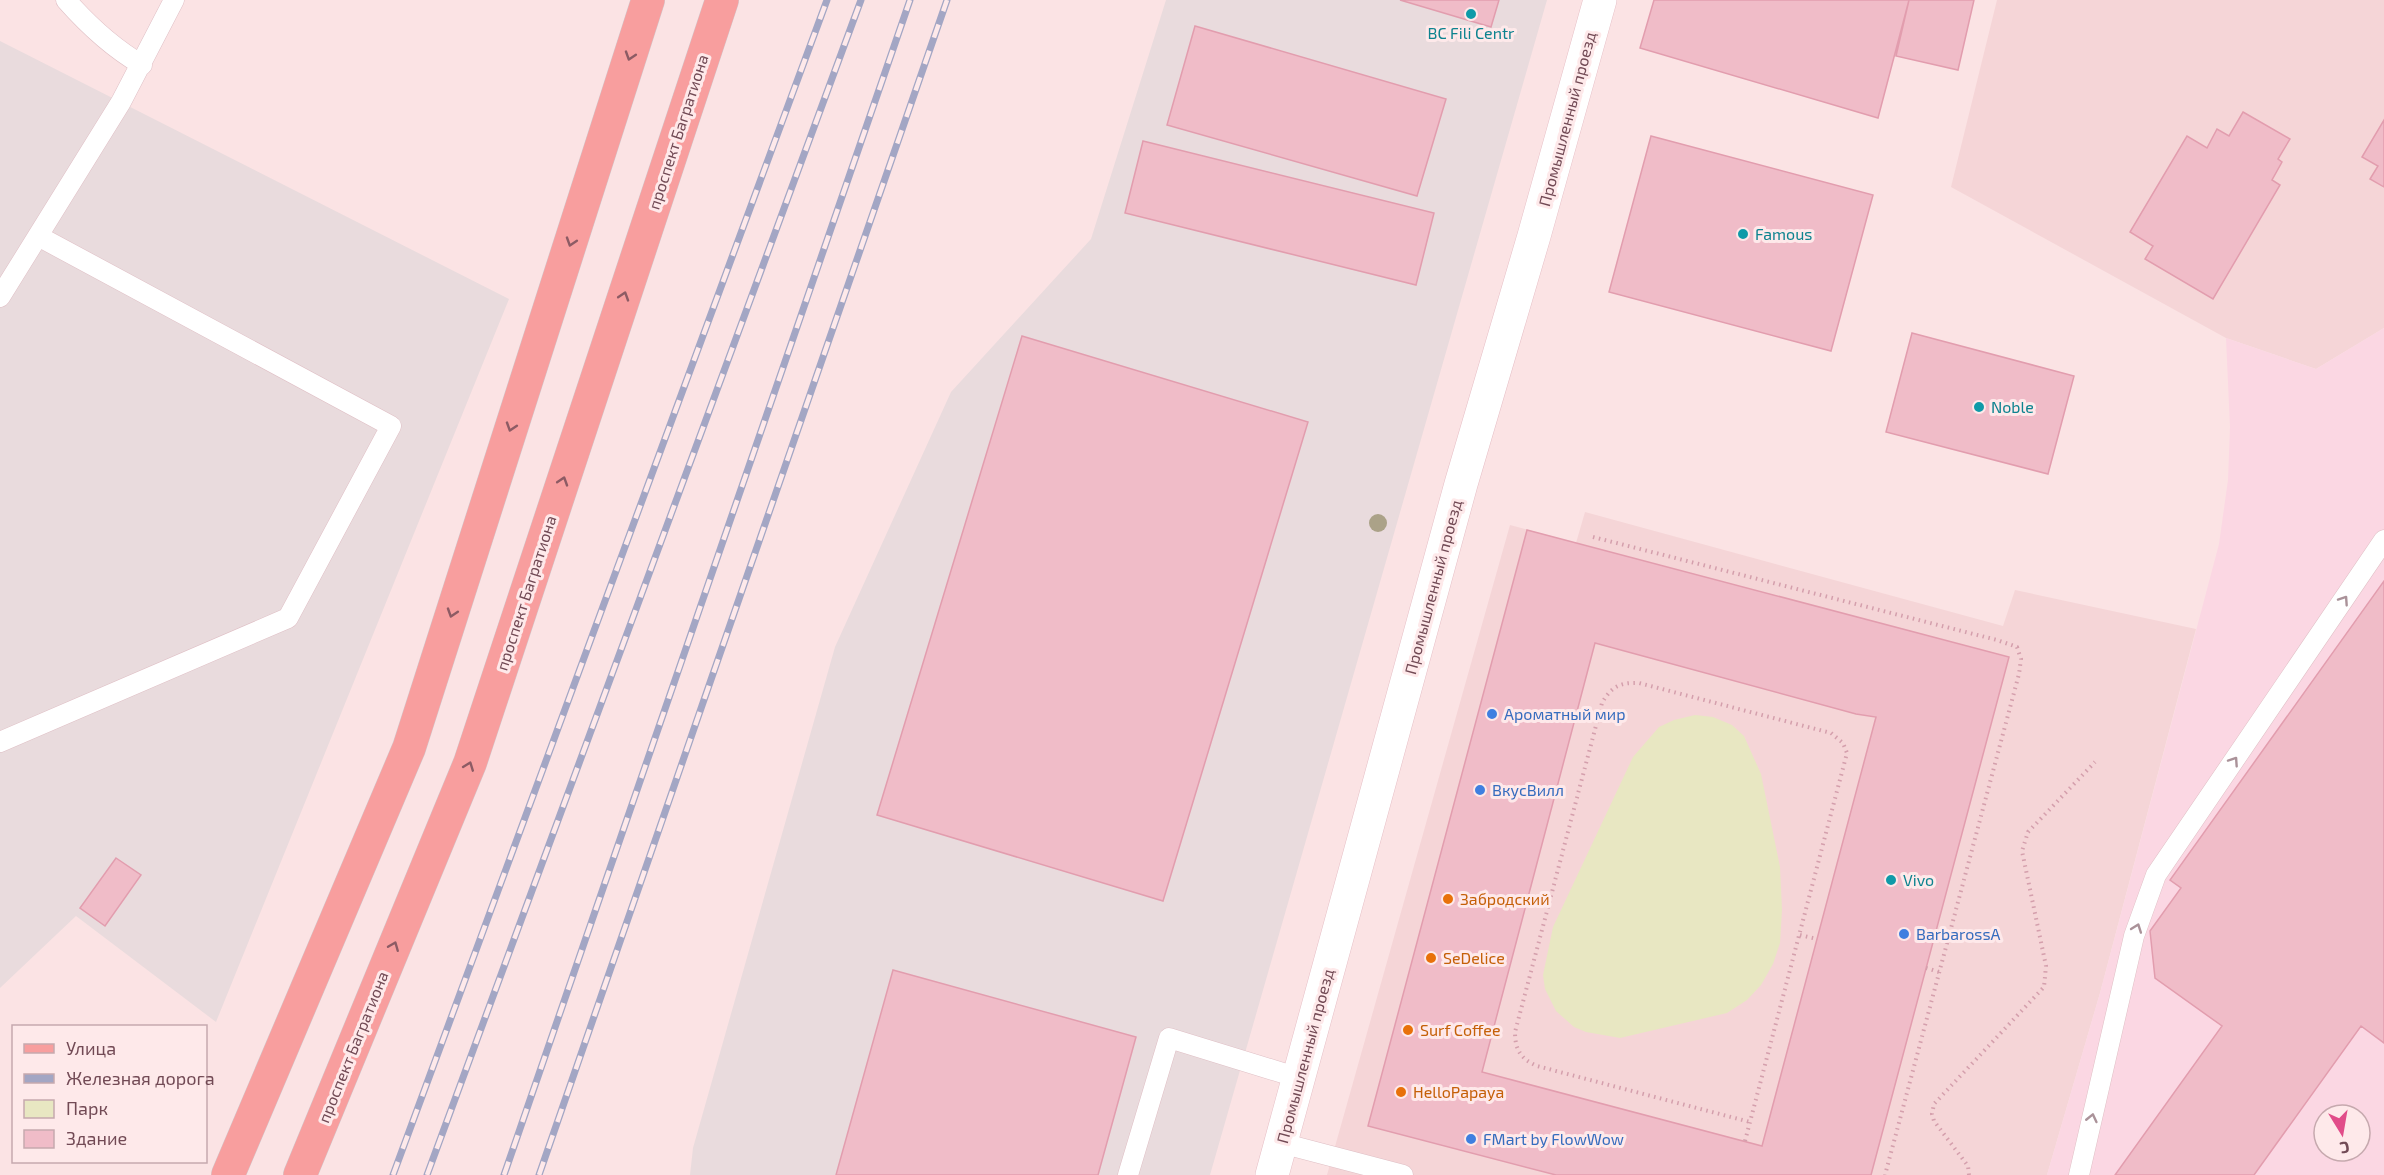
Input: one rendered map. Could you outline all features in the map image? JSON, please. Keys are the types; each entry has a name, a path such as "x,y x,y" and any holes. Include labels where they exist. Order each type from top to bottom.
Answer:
{"main road":[{"path":"228,1175 409,748 648,0"},
{"name":"проспект Багратиона","path":"300,1175 470,763 722,0"}],"street":[{"name":"Промышленный проезд","path":"1272,1175 1461,484 1600,0"}],"lane":[{"path":"66,0 122,53 142,64"},
{"path":"0,297 142,64 174,0"},
{"path":"0,742 288,618 391,426 38,236"},
{"path":"2079,1175 2134,936 2156,875 2384,540"},
{"path":"1128,1175 1169,1038 1299,1078"},
{"path":"1281,1143 1403,1175"}],"path":[{"path":"1593,537 1997,640 2017,648 2021,659 2019,674 1885,1175"},
{"path":"1745,1141 1800,935 1847,753 1843,742 1831,733 1639,682 1626,682 1615,686 1602,703 1515,1032 1515,1043 1519,1053 1526,1061 1537,1066 1750,1122"},
{"path":"1969,1175 1968,1166 1934,1121 1932,1114 1934,1104 2044,987 2046,966 2022,851 2024,841 2028,832 2095,762"},
{"path":"1800,935 1817,939"},
{"path":"1926,968 1939,972"}],"shaded area":[{"path":"1166,0 1547,0 1210,1175 690,1175 693,1148 835,647 951,392 1091,239"},
{"path":"1997,0 2384,0 2384,328 2316,369 2226,338 1951,187"},
{"path":"0,41 509,299 216,1022 76,916 0,988"},
{"path":"2384,328 2384,1175 2047,1175 2100,993 2219,544 2228,480 2230,427 2226,338 2316,369"},
{"path":"1585,512 2003,626 2015,590 2196,629 2100,993 2047,1175 1327,1175 1510,525 1576,543"}],"green space":[{"path":"1695,715 1713,717 1732,725 1744,736 1761,774 1780,867 1782,910 1780,943 1773,964 1761,985 1747,1000 1727,1013 1620,1038 1586,1032 1574,1027 1556,1011 1545,989 1543,975 1553,927 1633,757 1659,727 1674,720"}],"building":[{"name":"BC Fili Centr","path":"1400,0 1499,0 1491,27"},
{"path":"1654,0 1909,0 1878,118 1640,48"},
{"path":"1909,0 1974,0 1958,70 1896,56"},
{"path":"1195,26 1446,99 1417,196 1167,125"},
{"path":"2243,112 2290,139 2278,159 2282,162 2272,180 2280,185 2213,299 2145,259 2153,246 2130,232 2187,136 2207,148 2217,129 2229,136"},
{"path":"2384,120 2384,187 2370,179 2378,166 2362,157"},
{"name":"Famous","path":"1651,136 1873,195 1831,351 1609,292"},
{"path":"1143,141 1434,213 1416,285 1125,213"},
{"name":"Noble","path":"1912,333 2074,376 2048,474 1886,432"},
{"path":"1022,336 1308,422 1163,901 877,815"},
{"name":"Vivo","path":"1527,530 2009,657 1871,1175 1556,1175 1368,1126","holes":["1595,643 1856,714 1876,717 1762,1146 1482,1072"]},
{"path":"2384,581 2384,1043 2361,1026 2254,1175 2115,1175 2222,1026 2155,978 2150,931 2181,888 2170,880"},
{"path":"116,858 141,875 105,926 80,908"},
{"path":"893,970 1136,1037 1098,1175 836,1175"}],"railway":[{"path":"393,1175 827,0"},
{"path":"427,1175 861,0"},
{"path":"504,1175 910,0"},
{"path":"539,1175 947,0"}],"place":[{"name":"BC Fili Centr","path":"1471,14"},
{"name":"Famous","path":"1743,234"},
{"name":"Noble","path":"1979,407"},
{"name":"Ароматный мир","path":"1492,714"},
{"name":"ВкусВилл","path":"1480,790"},
{"name":"Vivo","path":"1891,880"},
{"name":"Забродский","path":"1448,899"},
{"name":"BarbarossA","path":"1904,934"},
{"name":"SeDelice","path":"1431,958"},
{"name":"Surf Coffee","path":"1408,1030"},
{"name":"HelloPapaya","path":"1401,1092"},
{"name":"FMart by FlowWow","path":"1471,1139"}]}
